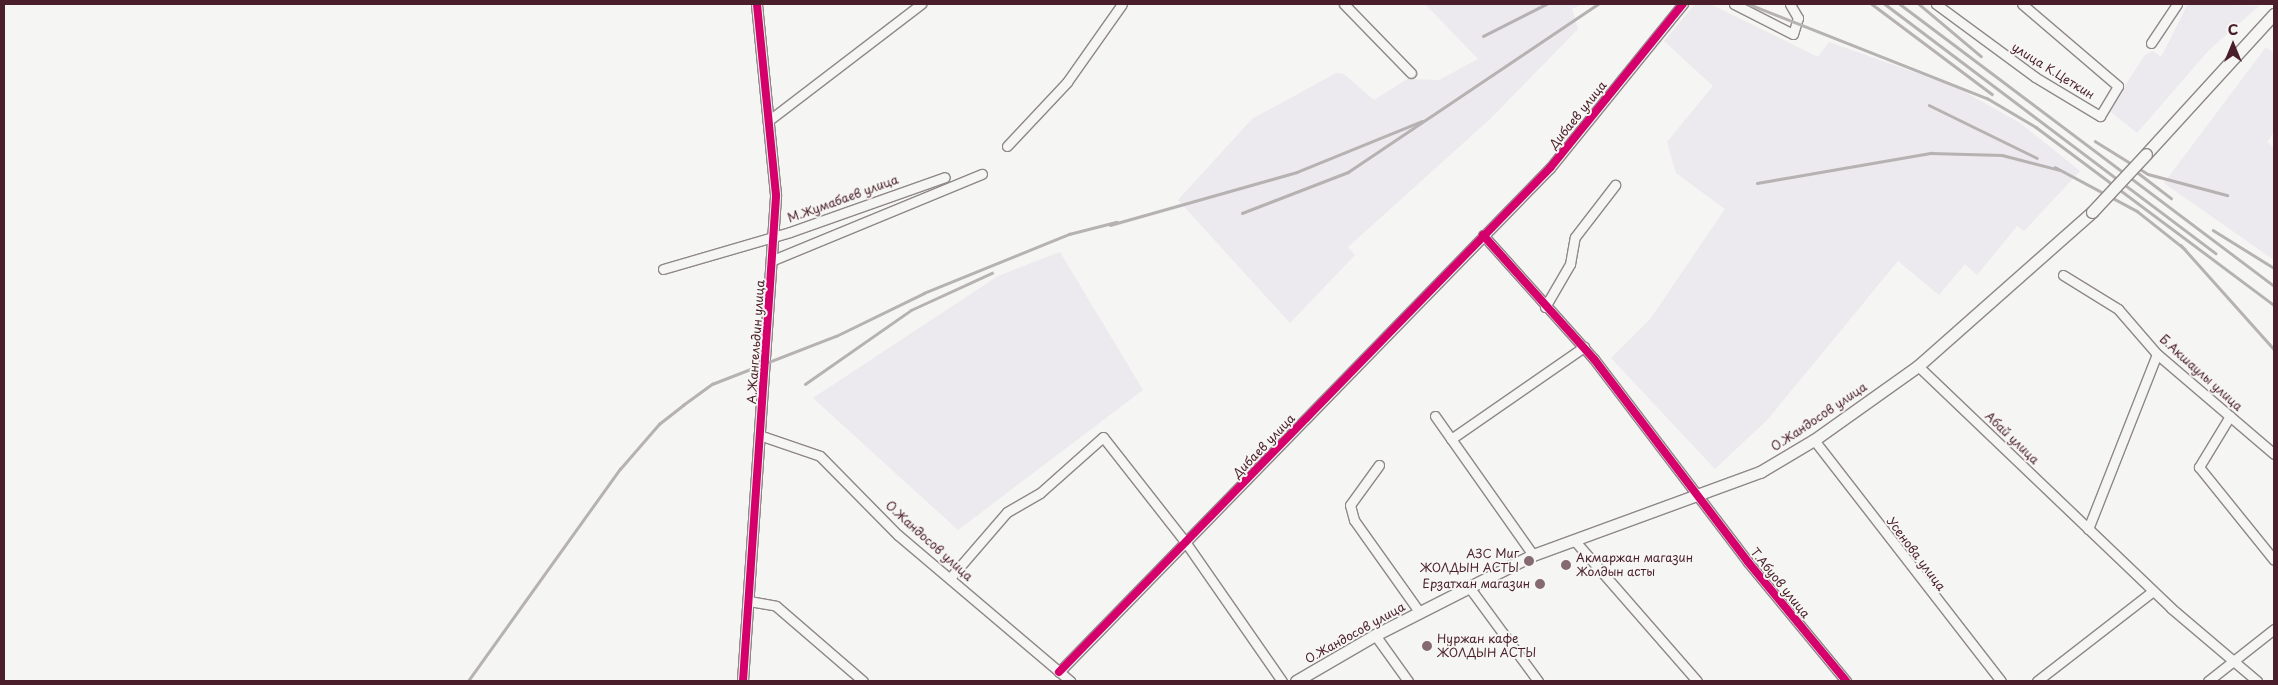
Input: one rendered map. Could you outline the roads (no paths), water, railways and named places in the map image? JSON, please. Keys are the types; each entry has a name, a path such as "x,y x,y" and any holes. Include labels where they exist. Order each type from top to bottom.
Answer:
{"main road":[{"name":"О.Жандосов улица","path":"1296,681 1375,635 1533,555 1700,498 1760,472 1814,440 1918,366 2092,212 2272,15"}],"street":[{"name":"А.Жангельдин улица","path":"743,681 762,436 776,195 757,4"},
{"path":"768,121 921,4"},
{"path":"1007,146 1066,82 1122,4"},
{"path":"1344,4 1411,74"},
{"name":"Дибаев улица","path":"1059,672 1550,168 1683,4"},
{"path":"1734,4 1793,34 1798,18 1790,4"},
{"name":"улица К.Цеткин","path":"1936,4 2035,77 2100,116 2118,86 2022,4"},
{"path":"2151,43 2177,4"},
{"path":"773,260 982,174"},
{"name":"М.Жумабаев улица","path":"664,269 773,235 944,177"},
{"path":"1545,307 1570,264 1575,237 1615,185"},
{"path":"1483,235 1545,307 1584,347 1700,498"},
{"name":"Б.Акшаулы улица","path":"2064,275 2118,309 2157,354 2274,454"},
{"path":"1451,439 1584,347"},
{"path":"2088,529 2157,354"},
{"name":"Абай улица","path":"1918,366 2153,591 2256,681"},
{"path":"1435,416 1533,555"},
{"path":"2230,416 2199,468 2274,560"},
{"name":"О.Жандосов улица","path":"762,436 820,456 898,535 1070,681"},
{"path":"950,578 1007,512 1040,493 1103,437 1186,543 1282,681"},
{"name":"Усенова улица","path":"1814,440 2001,681"},
{"path":"1379,465 1350,505 1354,520 1420,613"},
{"name":"Т.Абуов улица","path":"1700,498 1846,681"},
{"path":"1574,540 1697,681"},
{"path":"1469,587 1538,681"},
{"path":"2037,681 2153,591"},
{"path":"749,601 776,606 863,681"},
{"path":"2208,681 2235,662 2274,629"},
{"path":"1375,635 1408,681"}],"railway":[{"path":"1483,36 1546,4"},
{"path":"1242,213 1348,172 1598,4"},
{"path":"1749,4 1987,98 2036,127 2274,305"},
{"path":"1872,4 1992,94"},
{"path":"1885,4 2216,253"},
{"path":"1900,4 2274,286"},
{"path":"1919,4 1981,56"},
{"path":"1929,105 2037,158"},
{"path":"1110,225 1297,172 1422,121"},
{"path":"2095,141 2148,174 2227,195"},
{"path":"1757,183 1931,153 2002,155 2060,170"},
{"path":"2055,167 2137,211 2185,249"},
{"path":"2137,172 2171,198"},
{"path":"468,681 620,469 659,424 712,384 836,336 924,293 1069,234 1116,222"},
{"path":"2213,230 2274,268"},
{"path":"2181,245 2274,349"},
{"path":"805,384 911,310 992,273"}],"place":[{"name":"АЗС Миг ЖОЛДЫН АСТЫ","path":"1529,561"},
{"name":"Акмаржан магазин Жолдын асты","path":"1566,565"},
{"name":"Ерзатхан магазин","path":"1540,584"},
{"name":"Нуржан кафе ЖОЛДЫН АСТЫ","path":"1427,646"}]}
